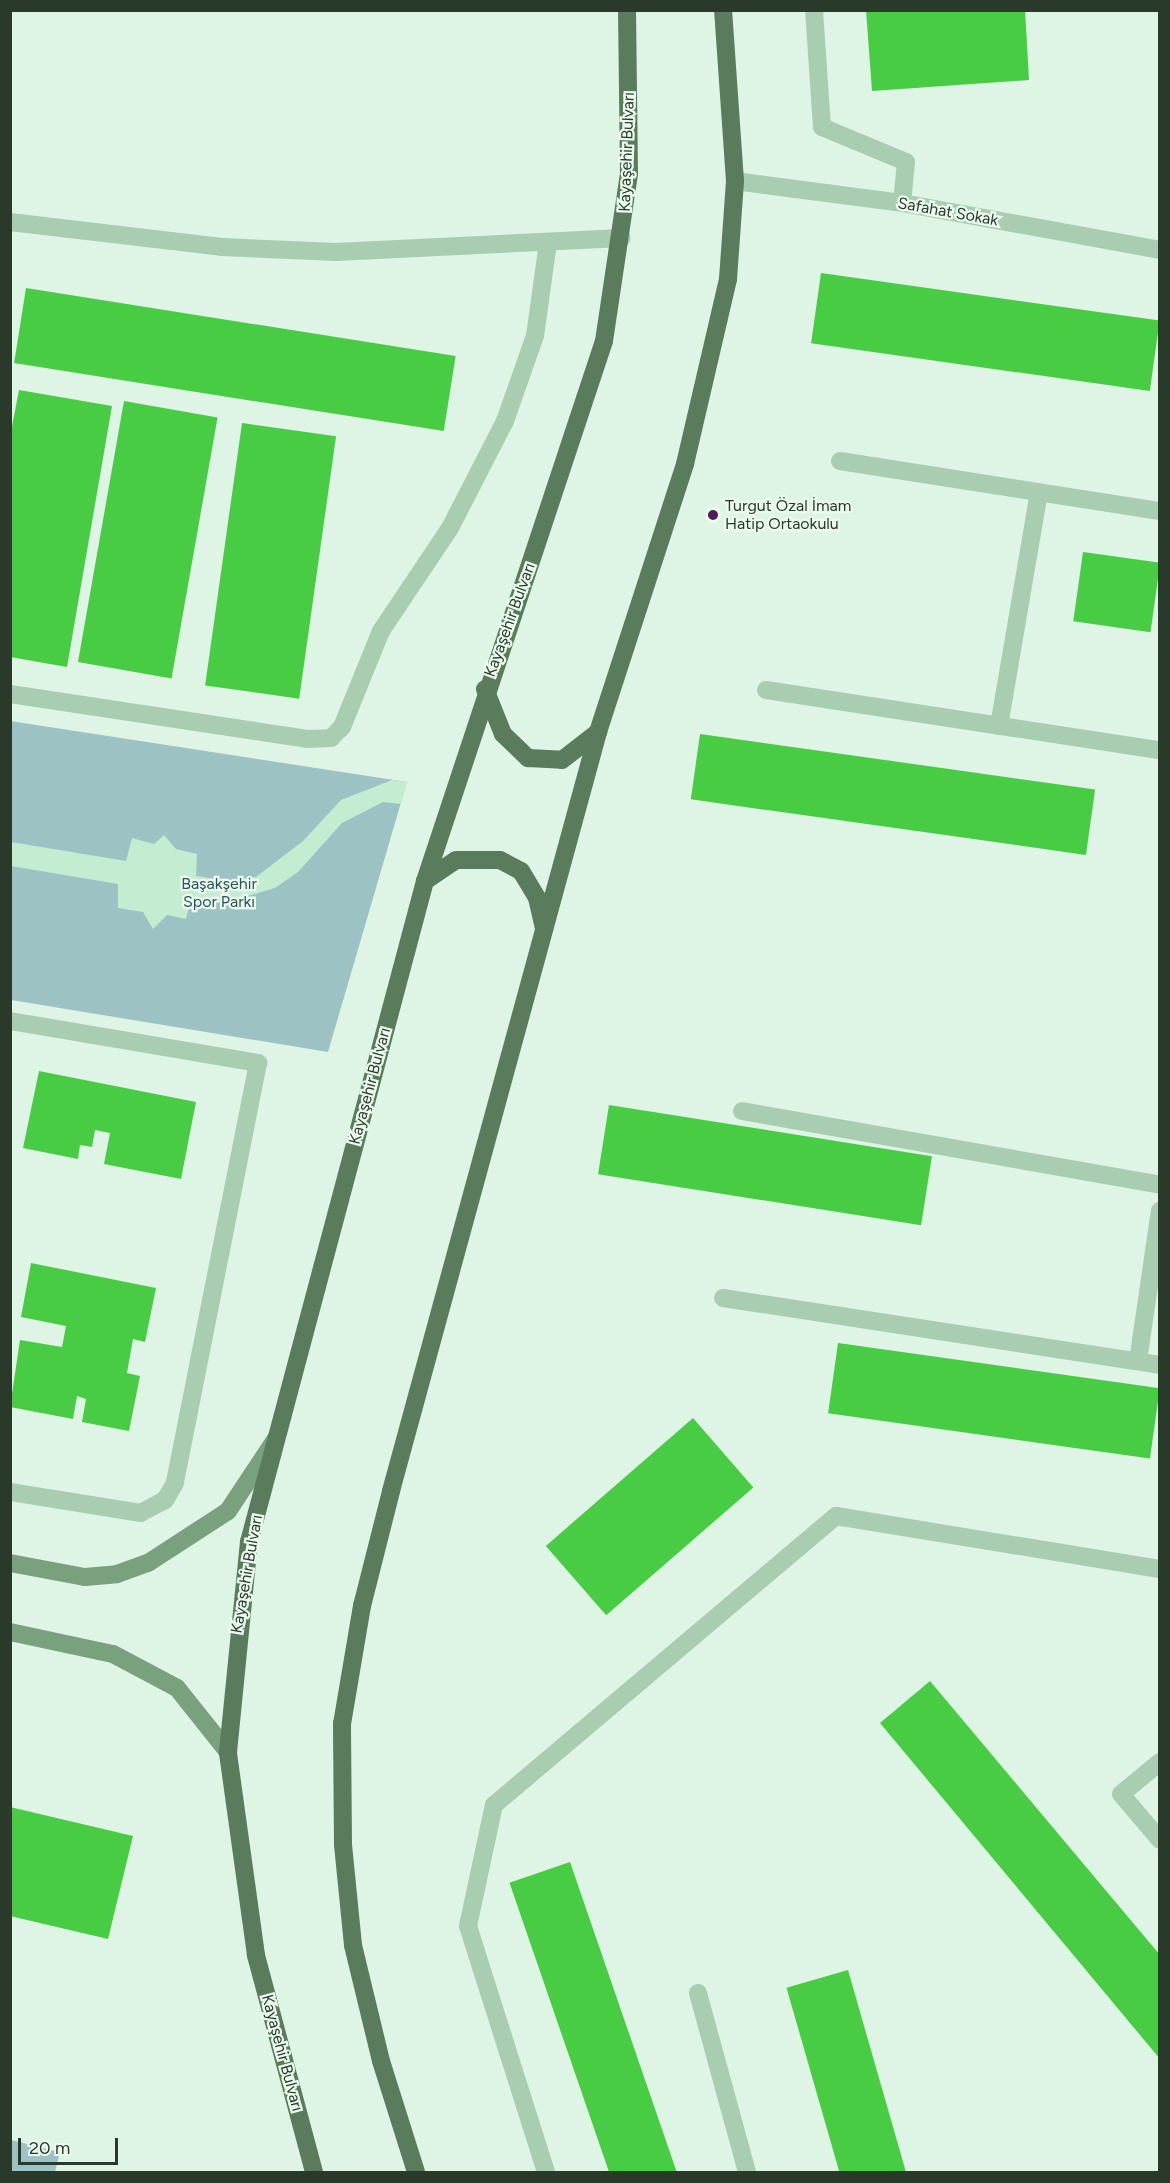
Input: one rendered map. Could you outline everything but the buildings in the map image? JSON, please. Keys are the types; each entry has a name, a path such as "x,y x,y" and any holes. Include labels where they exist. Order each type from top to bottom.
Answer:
{"main road":[{"name":"Kayaşehir Bulvarı","path":"314,2172 256,1954 228,1752 249,1542 425,881 485,689 572,446 604,341 622,238 629,173 627,10"},
{"path":"416,2172 381,2061 353,1945 343,1844 342,1724 365,1594 598,732 685,464 728,279 735,181 723,10"},
{"path":"485,689 503,734 528,758 562,760 598,732"},
{"path":"425,881 456,860 500,860 521,871 537,898 544,930"}],"street":[{"path":"814,10 822,127 906,162 902,203"},
{"name":"Safahat Sokak","path":"735,181 902,203 1160,250"},
{"path":"10,222 222,247 336,252 622,238"},
{"path":"10,694 306,740 331,738 342,727 381,631 450,528 505,420 535,336 548,242"},
{"path":"840,461 1160,512"},
{"path":"999,726 1039,492"},
{"path":"766,690 1160,750"},
{"path":"10,1021 258,1063 176,1484 165,1500 141,1513 10,1492"},
{"path":"742,1111 1160,1185"},
{"path":"1138,1361 1160,1211"},
{"path":"723,1298 1160,1365"},
{"path":"10,1563 85,1576 117,1574 148,1563 228,1511 276,1439"},
{"path":"546,2172 468,1926 494,1805 836,1516 1160,1569"},
{"path":"10,1632 113,1654 177,1688 228,1752"},
{"path":"1160,1762 1121,1794 1160,1840"},
{"path":"698,1993 747,2172"}],"green space":[{"name":"Başakşehir Spor Parkı","path":"10,721 407,782 328,1052 11,1000"},
{"path":"11,2140 60,2152 55,2172 11,2172"}],"shaded area":[{"path":"392,780 407,782 401,804 383,802 342,823 298,872 275,888 224,903 191,898 186,919 167,915 153,929 143,912 118,908 118,884 11,866 11,842 126,861 132,838 154,844 164,835 176,849 197,854 196,876 229,881 256,877 303,841 341,800"}],"place":[{"name":"Turgut Özal İmam Hatip Ortaokulu","path":"713,515"}]}
